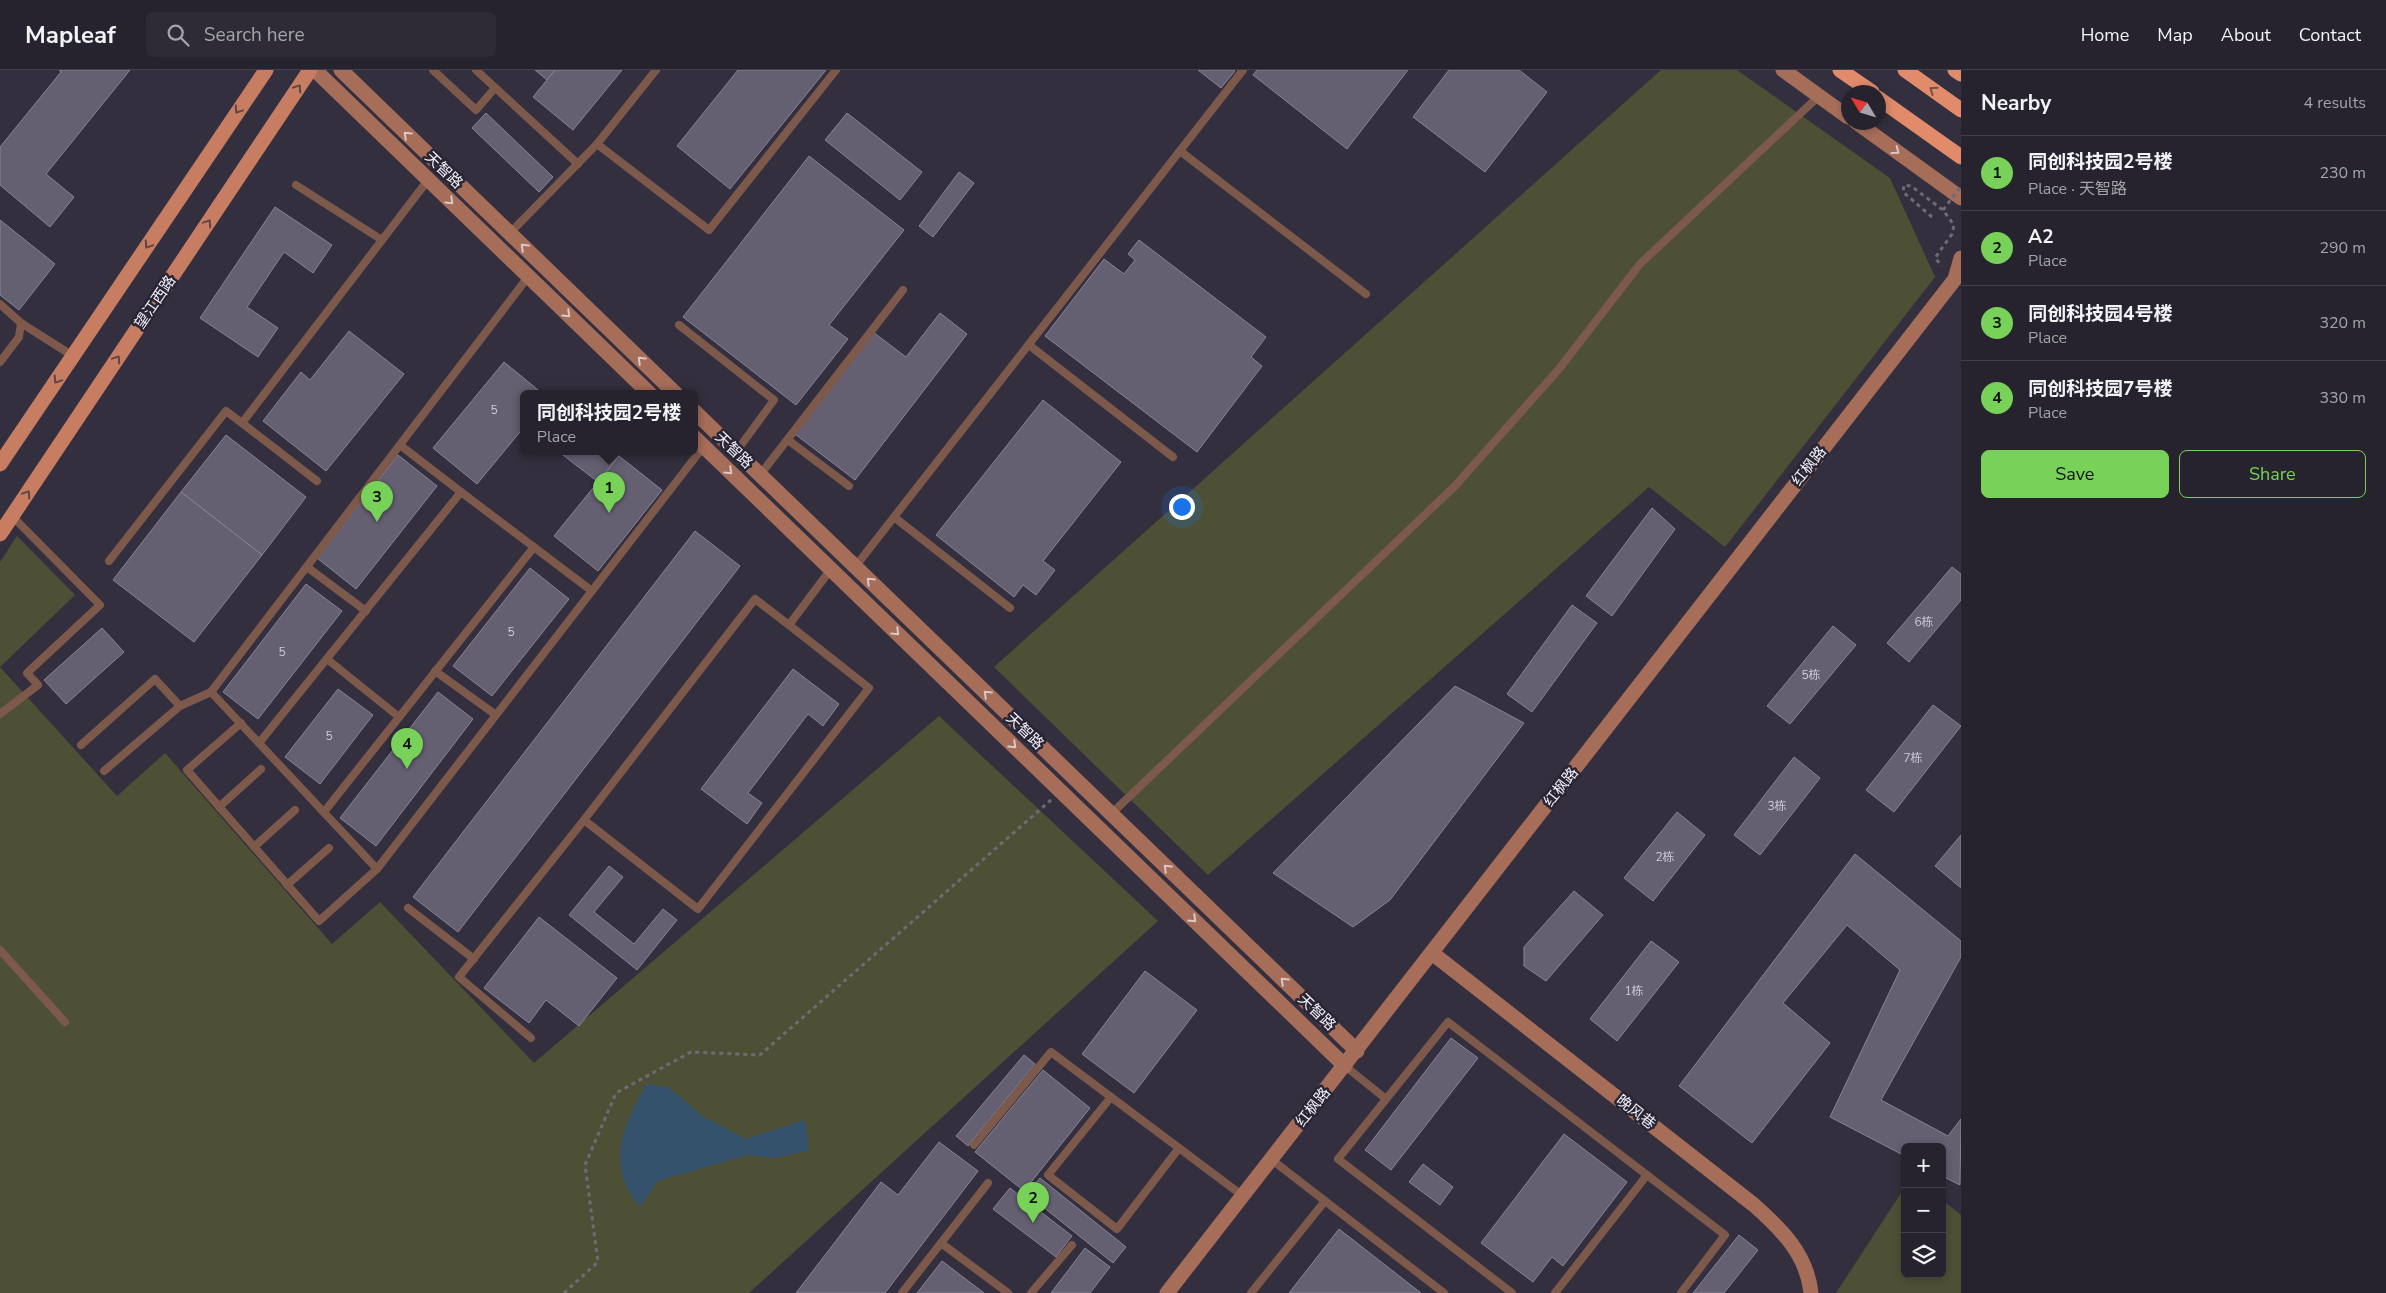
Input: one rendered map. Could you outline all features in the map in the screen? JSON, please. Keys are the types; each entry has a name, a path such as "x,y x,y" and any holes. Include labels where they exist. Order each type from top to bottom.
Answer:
{"highway":[{"path":"1840,70 1862,85"},
{"path":"1905,70 1961,110"},
{"path":"1955,70 1961,74"},
{"path":"1886,104 1961,157"}],"main road":[{"path":"0,464 266,70"},
{"name":"望江西路","path":"0,534 310,70"}],"street":[{"name":"天智路","path":"315,70 646,390"},
{"name":"天智路","path":"341,70 672,390"},
{"path":"1783,70 1841,112"},
{"path":"1868,130 1959,192 1961,210"},
{"name":"红枫路","path":"1167,1293 1958,278 1961,258"},
{"name":"天智路","path":"698,416 1357,1051"},
{"name":"天智路","path":"699,441 1345,1066"},
{"name":"晚风巷","path":"1432,953 1754,1205 1786,1233 1802,1260 1811,1293"}],"lane":[{"path":"434,70 476,110 496,88"},
{"path":"476,70 578,164"},
{"path":"510,234 597,144 656,70"},
{"path":"597,144 709,230 836,70"},
{"path":"855,567 1243,70"},
{"path":"1111,814 1455,486 1559,369 1640,264 1819,96"},
{"path":"1180,151 1366,294"},
{"path":"242,423 428,180"},
{"path":"296,185 382,240"},
{"path":"104,771 180,706 211,692 528,277"},
{"path":"760,475 903,290"},
{"path":"0,304 21,323 73,356"},
{"path":"0,362 20,337 21,323"},
{"path":"679,325 774,400 736,452"},
{"path":"1029,345 1173,457"},
{"path":"109,561 226,411 317,481"},
{"path":"788,440 849,486"},
{"path":"400,445 592,591"},
{"path":"241,724 187,770 318,921 376,869 592,591 689,455"},
{"path":"259,743 461,492"},
{"path":"0,714 38,685 27,673 100,606 12,516"},
{"path":"894,517 1010,608"},
{"path":"324,812 534,547"},
{"path":"307,567 366,611"},
{"path":"789,626 831,569"},
{"path":"531,1038 459,977 584,820 755,599 869,688 698,909 584,820"},
{"path":"327,659 399,717"},
{"path":"435,671 496,715"},
{"path":"81,745 155,679 180,706"},
{"path":"211,692 376,869"},
{"path":"219,807 261,769"},
{"path":"254,847 295,810"},
{"path":"287,885 329,848"},
{"path":"408,908 474,959"},
{"path":"0,950 65,1022"},
{"path":"1512,1293 1338,1160 1448,1022 1725,1235 1681,1293"},
{"path":"974,1145 1051,1052 1243,1196"},
{"path":"1345,1066 1386,1099"},
{"path":"1112,1097 1048,1175 1117,1229 1179,1148"},
{"path":"1272,1160 1444,1293"},
{"path":"1555,1293 1647,1174"},
{"path":"902,1293 988,1183"},
{"path":"1251,1293 1324,1200"},
{"path":"941,1243 1008,1293"},
{"path":"1031,1293 1072,1245"}],"path":[{"path":"1932,217 1903,192 1904,185 1911,186 1943,210 1954,225 1952,234 1938,254"},
{"path":"1943,210 1959,192"},
{"path":"564,1293 598,1262 585,1165 616,1093 691,1052 760,1056 1060,791"}],"green space":[{"path":"1661,70 1737,70 1890,178 1935,277 1725,547 1649,487 1208,875 994,667"},
{"path":"17,536 75,595 0,667 0,562"},
{"path":"0,667 117,796 165,753 332,944 380,902 534,1063 939,716 1158,921 749,1293 0,1293"},
{"path":"1901,1193 1901,1278 1946,1278 1946,1203 1961,1215 1961,1293 1836,1293"}],"water":[{"path":"646,1084 668,1087 704,1117 746,1139 805,1120 809,1151 773,1158 748,1155 658,1181 640,1207 629,1191 620,1161 621,1146 630,1116"}],"building":[{"path":"59,70 130,70 46,174 74,197 50,227 0,185 0,147 61,72"},
{"path":"535,70 555,70 547,80"},
{"path":"555,70 622,70 573,130 533,97"},
{"path":"738,70 826,70 730,189 677,146"},
{"path":"1198,70 1233,70 1235,71 1221,88"},
{"path":"1257,70 1408,70 1347,149 1253,75"},
{"path":"1449,70 1519,70 1547,92 1485,172 1413,117"},
{"path":"486,113 553,177 539,192 472,128"},
{"path":"847,113 922,172 900,200 825,140"},
{"path":"809,156 904,230 829,325 848,339 796,405 683,317"},
{"path":"959,172 974,183 933,237 919,226"},
{"path":"275,207 332,245 313,273 284,252 247,307 278,328 258,357 200,318"},
{"path":"0,220 55,264 19,310 0,295"},
{"path":"1139,240 1266,337 1251,357 1262,366 1197,452 1045,336 1104,259 1124,274 1135,260 1128,254"},
{"path":"940,313 967,334 855,480 795,434 873,332 906,357"},
{"path":"349,331 404,374 326,471 263,421 301,372 310,380"},
{"path":"504,362 538,390 520,390 520,432 477,484 433,448"},
{"path":"1043,400 1121,462 1043,561 1055,570 1036,595 1023,585 1014,597 936,535"},
{"path":"226,435 306,497 262,555 181,492"},
{"path":"398,455 437,486 356,589 317,558"},
{"path":"563,455 618,455 619,456 598,482"},
{"path":"619,456 662,490 598,571 554,536"},
{"path":"181,492 262,555 194,642 113,580"},
{"path":"1652,508 1675,529 1612,616 1586,596"},
{"path":"695,531 740,566 458,932 413,897"},
{"path":"1952,567 1961,574 1961,600 1909,662 1887,643"},
{"path":"530,568 569,599 492,696 453,666"},
{"path":"306,584 342,611 258,719 223,692"},
{"path":"1572,605 1597,623 1532,712 1507,694"},
{"path":"1833,626 1856,645 1790,724 1767,706"},
{"path":"102,628 124,652 66,704 44,680"},
{"path":"793,669 839,704 823,726 808,714 748,793 762,803 747,824 701,789"},
{"path":"1455,686 1524,723 1390,900 1353,927 1273,873"},
{"path":"338,689 373,715 320,784 285,757"},
{"path":"438,692 473,719 376,846 340,818"},
{"path":"1933,705 1961,726 1894,812 1866,790"},
{"path":"1794,757 1820,778 1760,855 1734,835"},
{"path":"1677,812 1705,835 1653,901 1624,878"},
{"path":"1961,835 1961,888 1935,866"},
{"path":"1855,854 1961,941 1961,957 1881,1100 1948,1136 1961,1119 1960,1185 1946,1178 1946,1143 1901,1143 1901,1154 1830,1117 1900,970 1847,925 1783,1003 1830,1043 1752,1143 1679,1086"},
{"path":"609,866 623,877 594,912 634,944 663,909 677,920 637,970 569,915"},
{"path":"1574,891 1603,915 1546,981 1524,966 1524,947"},
{"path":"539,917 617,978 579,1026 546,1000 529,1023 484,988"},
{"path":"1651,941 1679,962 1617,1041 1590,1019"},
{"path":"1145,971 1197,1010 1134,1093 1082,1054"},
{"path":"1451,1038 1478,1058 1391,1170 1365,1150"},
{"path":"1024,1055 1035,1064 968,1146 956,1136"},
{"path":"1043,1070 1090,1108 1024,1191 975,1152"},
{"path":"1564,1134 1627,1182 1563,1266 1552,1257 1533,1282 1481,1243"},
{"path":"939,1142 978,1171 885,1293 796,1293 881,1182 898,1195"},
{"path":"1423,1164 1453,1187 1440,1205 1409,1182"},
{"path":"1040,1178 1126,1247 1113,1263 1027,1194"},
{"path":"1010,1188 1072,1236 1056,1257 993,1209"},
{"path":"1339,1229 1421,1293 1289,1293"},
{"path":"1739,1235 1758,1250 1724,1293 1693,1293"},
{"path":"1085,1248 1110,1267 1090,1293 1051,1293"},
{"path":"942,1261 984,1293 917,1293"}],"place":[{"name":"同创科技园2号楼","path":"609,513"},
{"name":"同创科技园4号楼","path":"377,522"},
{"name":"同创科技园7号楼","path":"407,769"},
{"name":"A2","path":"1033,1223"}]}
